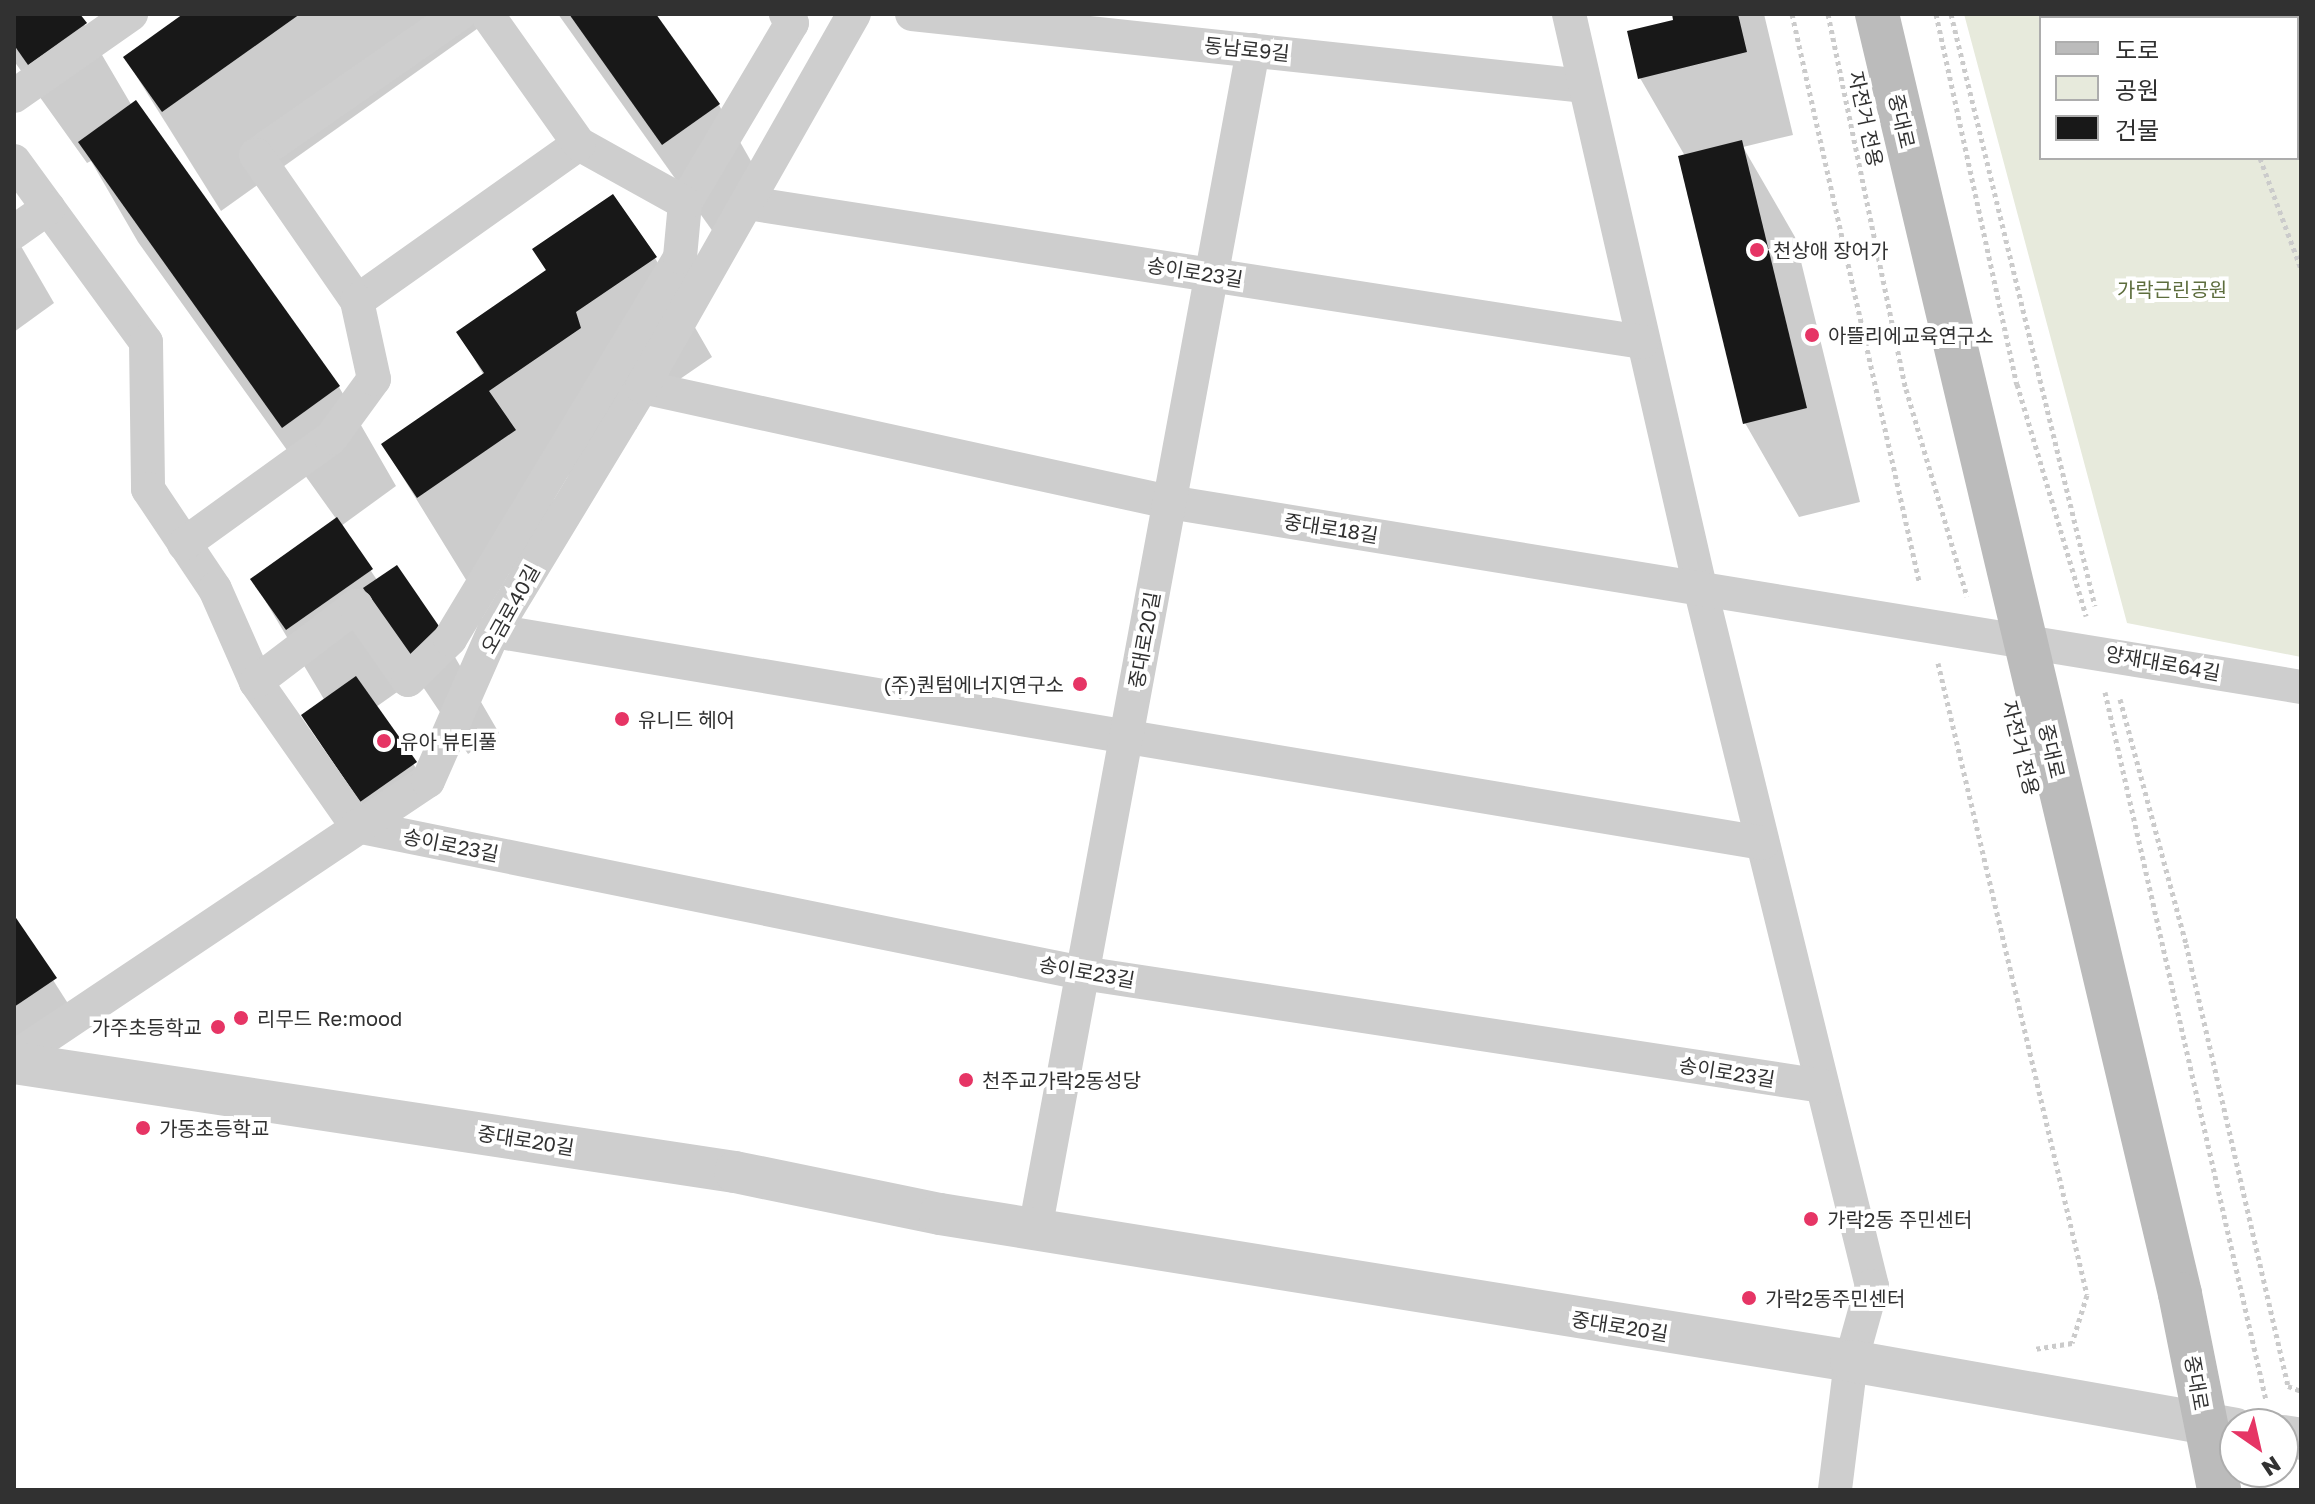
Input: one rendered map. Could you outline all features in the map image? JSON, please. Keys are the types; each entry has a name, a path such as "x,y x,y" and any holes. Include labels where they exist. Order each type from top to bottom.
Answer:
{"main road":[{"name":"중대로","path":"1877,14 2180,1294 2239,1408"}],"street":[{"path":"14,96 131,14"},
{"path":"184,544 331,438 374,379 357,301 256,155 459,14"},
{"path":"487,14 579,144 685,203"},
{"path":"256,682 356,606 408,680 450,639 680,257 685,203 792,23 786,14"},
{"name":"오금로40길","path":"14,1060 428,781 494,631 642,387 854,14"},
{"name":"동남로9길","path":"912,14 1583,86"},
{"path":"1569,14 1700,587 1872,1286 1851,1361 1835,1490"},
{"name":"중대로20길","path":"1035,1230 1253,50"},
{"path":"357,301 579,144"},
{"path":"14,161 146,342 148,489 215,589 256,682 357,826"},
{"name":"송이로23길","path":"748,203 1642,342"},
{"path":"14,232 48,208"},
{"name":"중대로18길","path":"642,387 1169,502 2026,639"},
{"path":"494,631 1762,843"},
{"name":"양재대로64길","path":"2026,639 2301,687"},
{"name":"송이로23길","path":"357,826 1082,973 1822,1086"},
{"name":"중대로20길","path":"14,1060 735,1172 1035,1230 2219,1420"}],"path":[{"path":"1792,14 1919,581"},
{"name":"자전거 전용","path":"1828,14 1906,389 1977,632"},
{"path":"1936,14 2017,384 2096,652 2244,1408"},
{"path":"1951,14 2095,606"},
{"path":"2261,160 2301,269"},
{"path":"1937,658 2087,1295 2072,1343 2021,1351"},
{"path":"2120,699 2186,944 2288,1386 2301,1391"}],"green space":[{"name":"가락근린공원","path":"1964,14 2301,14 2301,657 2127,623"}],"building":[{"path":"14,14 80,14 87,23 28,65 14,45"},
{"path":"183,14 300,14 162,112 123,57"},
{"path":"569,14 656,14 720,104 662,145"},
{"path":"1672,14 1738,14 1747,52 1638,79 1627,31 1673,20"},
{"path":"136,100 340,386 282,428 78,142"},
{"path":"1742,140 1807,408 1743,424 1678,156"},
{"path":"613,194 657,257 576,312 581,328 489,391 516,430 417,498 381,444 484,373 456,332 546,270 532,249"},
{"path":"337,517 373,569 286,630 250,579"},
{"path":"397,565 443,632 409,656 363,588"},
{"path":"356,676 417,762 360,802 301,715"},
{"path":"14,915 57,978 14,1007"}],"place":[{"name":"천상애 장어가","path":"1757,250"},
{"name":"아뜰리에교육연구소","path":"1812,335"},
{"name":"(주)퀀텀에너지연구소","path":"1080,684"},
{"name":"유니드 헤어","path":"622,719"},
{"name":"유아 뷰티풀","path":"384,741"},
{"name":"리무드 Re:mood","path":"241,1018"},
{"name":"가주초등학교","path":"218,1027"},
{"name":"천주교가락2동성당","path":"966,1080"},
{"name":"가동초등학교","path":"143,1128"},
{"name":"가락2동 주민센터","path":"1811,1219"},
{"name":"가락2동주민센터","path":"1749,1298"}]}
